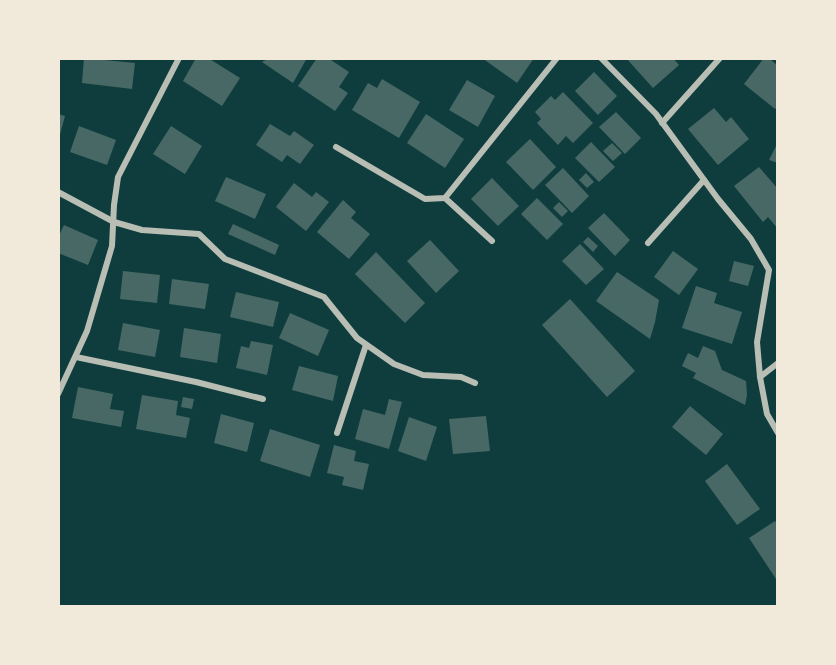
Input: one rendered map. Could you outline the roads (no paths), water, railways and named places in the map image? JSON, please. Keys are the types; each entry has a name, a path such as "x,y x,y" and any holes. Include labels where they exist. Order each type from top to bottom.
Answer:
{"street":[{"path":"58,394 87,331 112,246 118,177 179,58"},
{"path":"446,198 557,58"},
{"path":"601,58 656,114 751,239 769,270 757,342 760,377 767,414 777,434"},
{"path":"662,123 720,58"},
{"path":"336,147 425,199 446,198 492,241"},
{"path":"648,243 704,180"},
{"path":"58,192 114,222 142,230 200,234 225,260 324,297 357,338 394,364 423,375 461,377 475,383"},
{"path":"337,433 366,345"},
{"path":"76,357 196,382 263,399"},
{"path":"760,377 777,363"}]}
